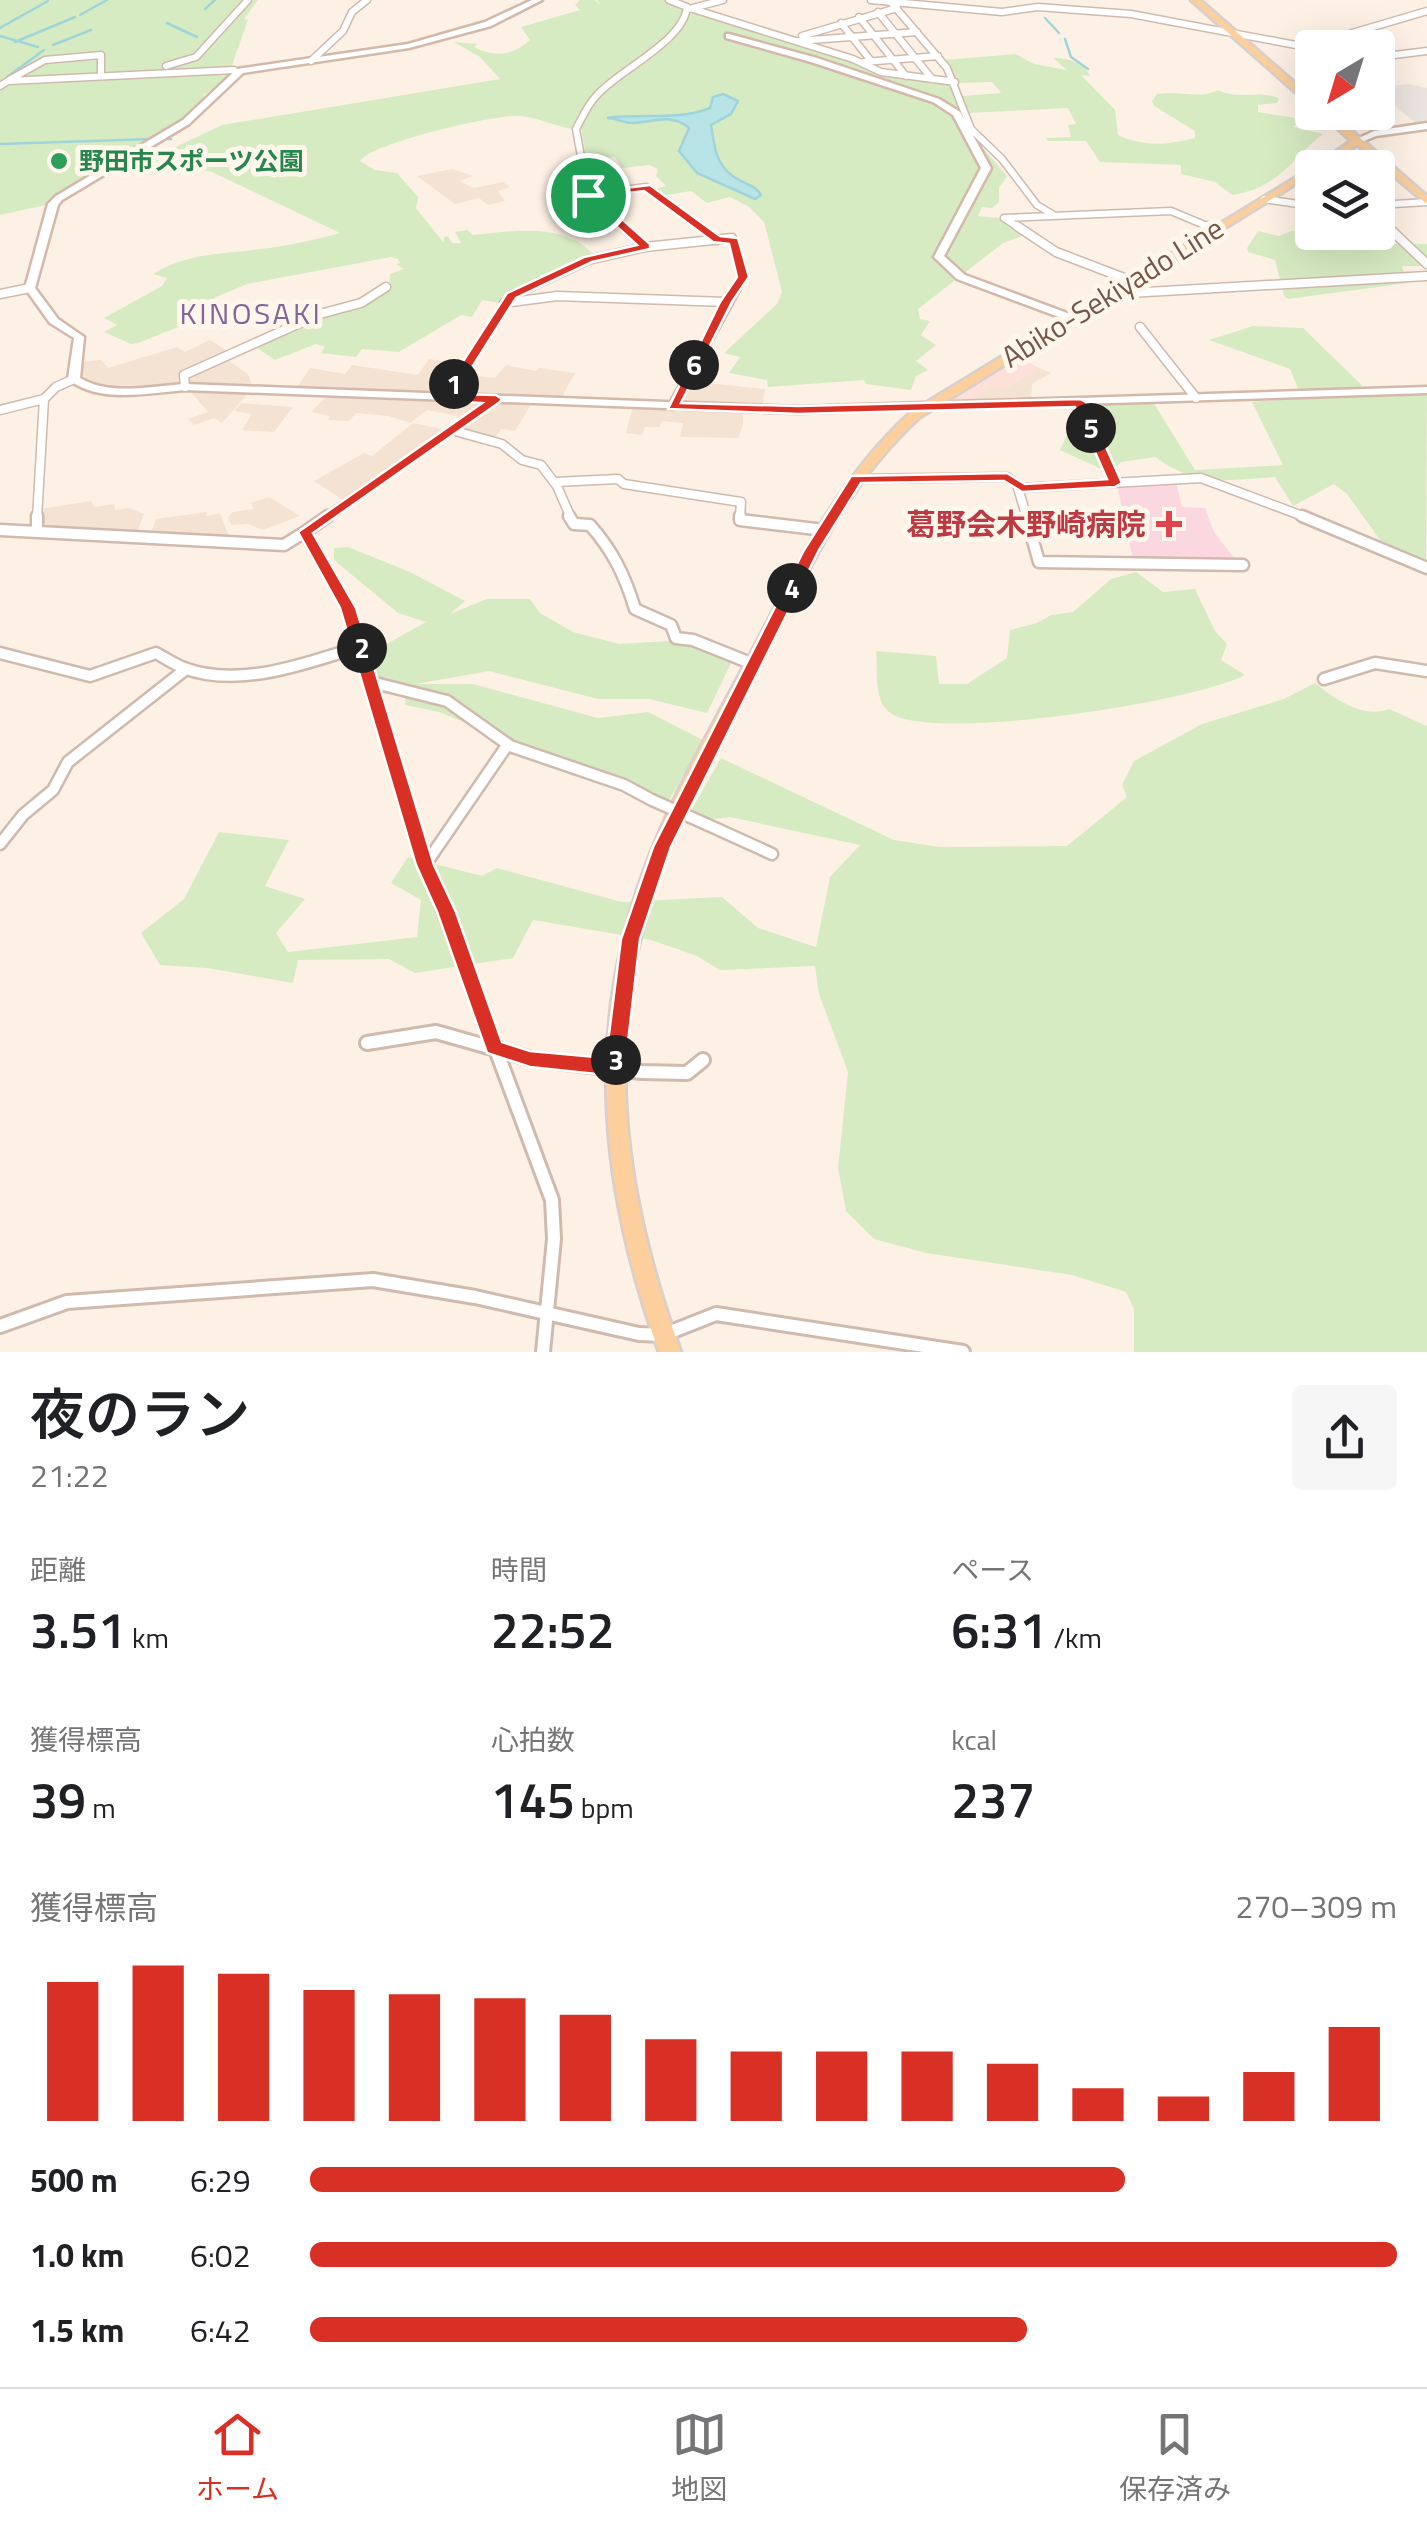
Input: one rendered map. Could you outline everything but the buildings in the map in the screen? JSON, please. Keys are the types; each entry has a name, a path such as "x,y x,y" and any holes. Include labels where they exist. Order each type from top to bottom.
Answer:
{"main road":[{"path":"1195,0 1295,87"},
{"path":"1344,130 1427,202"},
{"name":"Abiko-Sekiyado Line","path":"1344,150 1357,141"},
{"name":"Abiko-Sekiyado Line","path":"666,1344 634,1242 624,1191 615,1068 630,939 650,875 674,818 824,530 886,440 926,407 1295,181"}],"street":[{"path":"155,70 196,57 248,0"},
{"path":"311,61 343,31 352,12 367,0"},
{"path":"222,72 409,46 464,32 538,0"},
{"path":"669,0 881,72 955,82"},
{"path":"646,247 588,195 576,129 596,94 666,40 690,9 723,0"},
{"path":"871,0 1002,12 1038,8 1131,14 1295,45"},
{"path":"790,41 895,3"},
{"path":"895,3 955,82 971,129 1002,159 1037,206 1058,216"},
{"path":"1367,30 1427,11"},
{"path":"878,12 933,80"},
{"path":"859,17 906,76"},
{"path":"841,23 871,61"},
{"path":"823,29 841,56"},
{"path":"790,41 916,32"},
{"path":"729,36 833,64 922,94 950,108 986,168 939,257 961,277 1071,318"},
{"path":"1395,55 1427,51"},
{"path":"0,86 45,60 102,55 101,76"},
{"path":"860,62 938,56"},
{"path":"8,81 155,70 237,71"},
{"path":"30,288 53,204 186,122 237,71"},
{"path":"1357,141 1379,133 1427,126"},
{"path":"588,195 646,187 717,240"},
{"path":"1264,199 1295,204"},
{"path":"1395,204 1427,202"},
{"path":"1132,282 1056,252 1004,218 1171,211 1214,229"},
{"path":"1395,234 1427,264"},
{"path":"446,397 504,304 526,288 588,260 646,247 734,240 743,277 672,406"},
{"path":"1112,294 1427,276"},
{"path":"185,386 184,375 320,314 362,303 386,287"},
{"path":"0,294 30,288"},
{"path":"30,288 54,320 78,337 74,378"},
{"path":"504,304 557,296 726,302"},
{"path":"1140,327 1196,398"},
{"path":"74,378 90,388 185,386 798,410 1427,390"},
{"path":"0,410 44,398 74,378"},
{"path":"38,531 39,436 44,398"},
{"path":"0,530 284,545 455,431 496,399"},
{"path":"1080,402 1115,483"},
{"path":"455,431 502,444 522,460 540,465 555,482 558,496 574,524 590,525 607,544 625,576 634,609 670,625 676,638 693,640 753,664"},
{"path":"856,479 1007,477 1018,488 1039,562 1243,565"},
{"path":"1018,488 1201,478 1427,568"},
{"path":"555,482 618,479 624,484 742,502 740,520 824,530"},
{"path":"305,532 348,608 425,865 552,1200 554,1239 543,1352"},
{"path":"0,653 74,675 111,671 156,653 186,669 218,673 283,668 361,646"},
{"path":"1324,679 1375,663 1427,670"},
{"path":"0,844 23,815 53,790 68,762 186,669"},
{"path":"371,682 447,701 508,744 624,785 772,854"},
{"path":"425,865 508,744"},
{"path":"366,1043 436,1032 530,1059 642,1072 687,1073 703,1060"},
{"path":"0,1326 68,1302 373,1280 546,1314 666,1344 716,1314 963,1352"}],"shaded area":[{"path":"1395,85 1427,88 1427,124 1419,125 1395,106"},
{"path":"452,169 473,176 459,181 474,188 503,182 510,187 498,191 505,201 488,205 479,198 455,204 417,176"},
{"path":"210,340 230,353 182,374 180,385 94,386 78,378 81,362 101,360 108,368 177,347 185,352"},
{"path":"226,359 248,374 253,387 188,385 186,375"},
{"path":"429,359 463,364 444,395 296,389 310,368 345,374 352,365 418,375"},
{"path":"1024,360 1039,368 1007,388 989,388 976,396 978,404 953,404 947,400 1009,361"},
{"path":"506,365 575,373 560,400 453,394 464,375 495,378"},
{"path":"1039,368 1051,373 1032,384 1031,402 978,404 976,396 989,388 1007,388"},
{"path":"688,381 765,389 762,407 676,404"},
{"path":"188,389 250,391 222,423 214,418 194,425 188,419 208,412"},
{"path":"329,394 489,401 469,418 427,410 410,423 389,416 356,413 349,421 328,420 330,416 311,412"},
{"path":"497,402 532,403 515,431 501,429 494,439 461,429"},
{"path":"241,403 293,407 274,432 242,430 252,414 234,411"},
{"path":"633,406 743,410 743,425 738,438 680,437 683,423 662,421 659,427 645,427 642,435 626,433"},
{"path":"413,423 450,431 346,502 314,481 364,453 372,456"},
{"name":"葛野会木野崎病院","path":"1176,482 1182,507 1205,508 1214,532 1238,563 1134,564 1117,485"},
{"path":"269,497 300,516 263,530 248,524 232,525 228,518 233,512 254,509 251,503"},
{"path":"91,501 94,507 114,504 115,510 129,508 144,514 136,535 41,529 40,509"},
{"path":"206,512 206,516 220,513 230,540 150,536 156,519"}],"green space":[{"path":"0,0 246,0 188,62 249,0 258,0 244,19 248,20 231,68 234,73 204,95 200,105 179,124 46,205 0,215"},
{"path":"580,0 595,0 600,5 597,0 666,0 687,10 670,34 595,93 574,129 526,117 506,117 409,138 360,161 375,170 397,173 418,197 416,208 444,243 448,236 452,243 461,243 455,232 467,230 473,235 540,231 569,238 594,255 526,285 500,303 482,300 472,317 461,315 399,352 362,349 356,357 321,353 325,347 316,344 275,360 254,346 389,286 390,274 404,269 396,264 400,263 398,259 391,257 247,284 216,297 181,326 138,343 131,344 104,332 117,325 104,318 162,286 167,278 153,274 166,267 205,256 340,233 210,171 119,174 222,125 500,79 480,57 454,42 477,44 474,47 490,53 511,52 530,40 521,27 580,10 575,5"},
{"path":"694,10 730,25 851,59 880,72 953,84 976,140 1007,176 999,188 999,202 992,208 982,207 978,216 1001,218 1027,234 1003,243 918,309 920,319 930,321 921,335 936,345 916,361 928,370 916,376 911,390 866,384 864,380 768,387 767,380 729,373 740,357 724,353 777,304 782,292 764,222 749,207 730,197 707,203 691,191 661,196 652,190 666,186 656,176 658,169 649,165 622,168 615,157 586,158 581,127 601,94 676,34"},
{"path":"1016,54 1034,64 1067,70 1053,58 1070,60 1088,72 1090,76 1081,75 1115,110 1118,135 1137,142 1195,138 1195,131 1154,106 1152,101 1157,94 1203,94 1218,90 1279,98 1277,103 1258,105 1258,112 1295,118 1295,130 1323,134 1305,150 1295,150 1295,160 1275,178 1232,195 1215,182 1181,174 1181,165 1100,162 1086,141 1048,141 1046,138 1071,137 1068,125 1076,124 1068,108 969,113 962,96 1001,93 992,82 958,83 944,60"},
{"path":"1258,231 1279,236 1295,231 1295,250 1395,250 1395,244 1427,244 1427,266 1402,266 1407,283 1288,299 1275,260 1248,252 1247,248"},
{"path":"1253,326 1303,328 1374,397 1427,395 1426,564 1380,540 1347,494 1334,484 1293,506 1275,477 1198,477 1155,457 1121,462 1110,473 1060,450 1080,406 1153,402 1195,470 1283,465 1252,402 1302,398 1290,369 1209,340"},
{"path":"348,547 410,572 465,601 450,614 487,599 530,599 540,613 573,632 619,644 686,640 733,659 707,713 649,699 598,699 489,671 416,684 473,684 598,718 648,712 703,740 667,804 439,712 405,705 406,687 374,681 367,655 426,622 398,613 334,560 334,548"},
{"path":"1136,572 1163,592 1195,589 1215,631 1227,644 1221,660 1245,675 1217,686 1123,707 1010,721 918,721 892,714 882,702 876,651 936,656 939,684 967,684 1007,658 1010,630 1051,615 1073,612 1111,579"},
{"path":"1315,683 1350,706 1369,711 1389,709 1427,726 1427,1352 1134,1352 1134,1309 1126,1292 1072,1275 926,1253 874,1239 846,1211 838,1168 848,1072 819,994 815,966 720,970 697,956 651,940 533,920 513,958 415,973 389,959 298,960 293,983 207,968 160,965 141,933 184,899 219,832 289,840 265,886 305,899 276,933 288,952 417,937 421,900 391,883 408,857 482,876 497,868 622,902 722,897 758,928 816,947 830,877 860,845 730,817 684,823 721,758 894,840 939,847 1067,846 1127,797 1122,785 1134,761 1202,724 1284,699"}],"water":[{"path":"723,94 738,101 731,114 711,125 715,149 732,176 759,192 761,195 755,199 697,173 679,151 689,128 682,123 668,119 629,123 607,118 698,112 710,108 713,97"}],"waterway":[{"path":"80,15 107,0"},
{"path":"205,9 215,0"},
{"path":"0,28 48,1"},
{"path":"17,41 75,17"},
{"path":"1045,18 1059,33"},
{"path":"167,23 197,37"},
{"path":"53,45 91,30"},
{"path":"0,36 17,41"},
{"path":"1065,39 1071,57 1088,69"},
{"path":"17,41 38,47"},
{"path":"7,77 44,50"},
{"path":"0,144 153,139"},
{"path":"166,139 171,139"}],"place":[{"name":"野田市スポーツ公園","path":"59,161"},
{"name":"葛野会木野崎病院","path":"1169,524"}],"district":[{"name":"KINOSAKI","path":"251,313"}],"route":[{"path":"646,187 717,240 734,240 743,277 672,406 798,410 1080,402 1115,483 1022,488 1007,477 856,479 812,550 674,818 650,875 630,939 616,1032 615,1068 530,1059 494,1047 425,865 348,608 305,532 496,399 446,397 512,296 596,257 646,247 588,195 646,187"}]}
